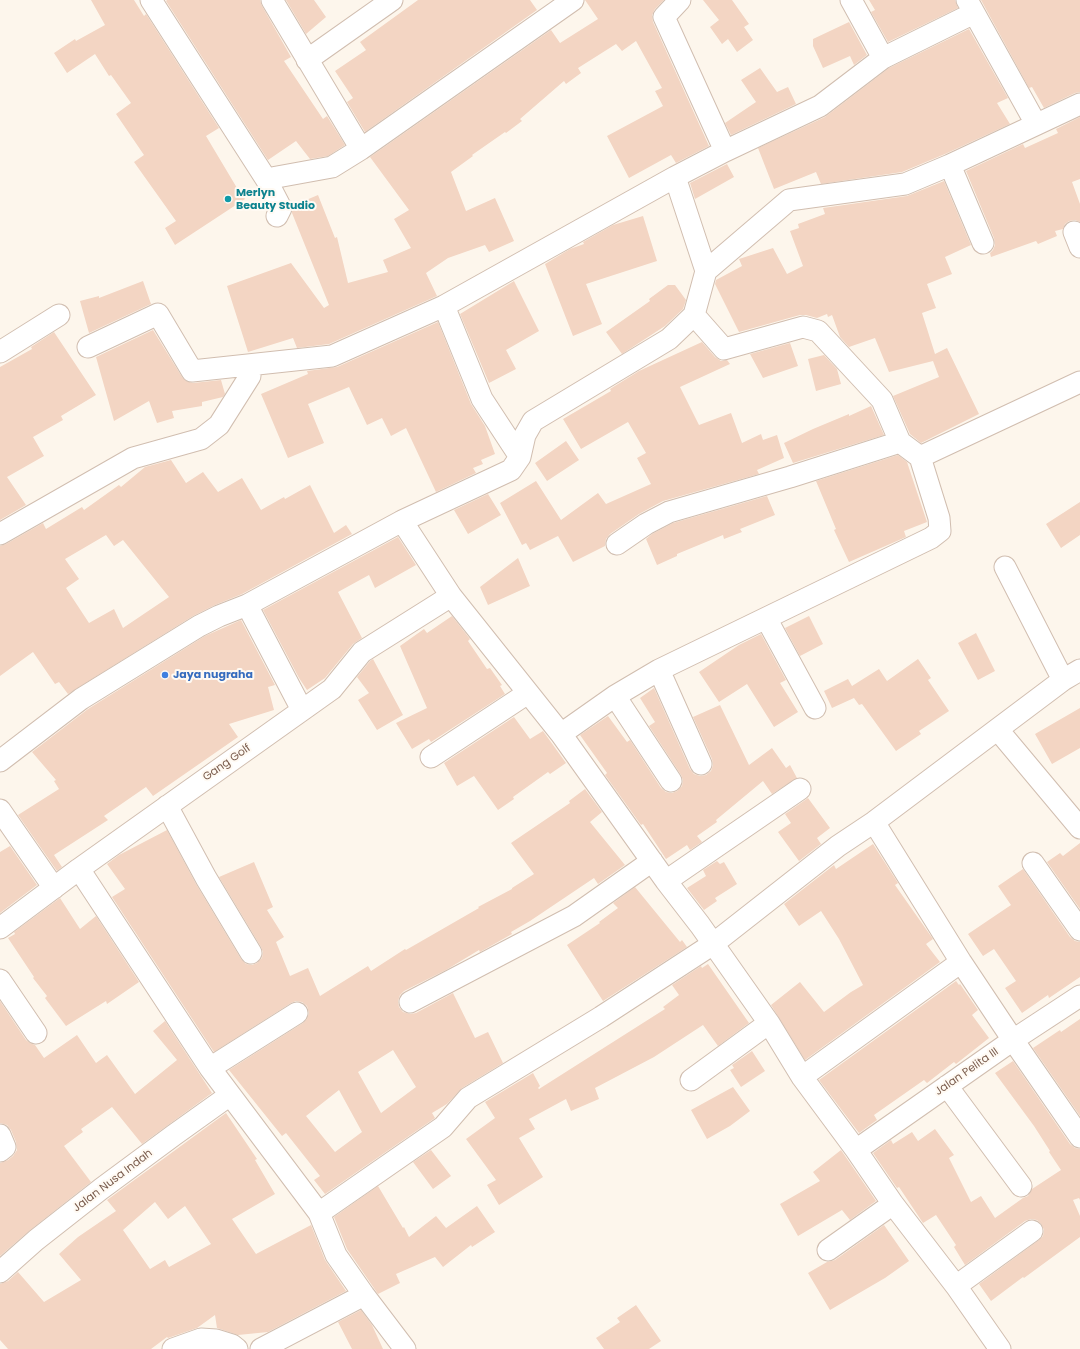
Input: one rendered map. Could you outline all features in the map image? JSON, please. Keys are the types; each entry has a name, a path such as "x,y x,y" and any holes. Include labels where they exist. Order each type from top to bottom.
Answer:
{"street":[{"path":"151,0 266,179 281,208 277,216"},
{"path":"272,0 361,149"},
{"path":"308,60 392,0"},
{"path":"266,179 332,167 361,149 573,0"},
{"path":"680,0 664,17 725,151"},
{"path":"851,0 883,58"},
{"path":"88,347 158,314 192,371 250,366 332,356 444,306 674,177 820,106 883,58 970,7 1036,124"},
{"path":"0,761 81,699 199,626 247,605 402,521 511,470 520,457 525,435 533,421 669,339 694,314 706,271 789,200 905,184 950,166 1080,104"},
{"path":"950,166 982,243"},
{"path":"674,177 706,271"},
{"path":"444,306 482,399 520,457"},
{"path":"0,352 59,314"},
{"path":"561,734 615,696 659,670 931,538 940,531 939,518 920,456 900,442 882,400 818,332 803,327 724,349 694,314"},
{"path":"0,534 134,458 201,439 219,425 250,376 250,366"},
{"path":"920,456 1080,382"},
{"path":"616,544 646,524 669,512 790,477 900,442"},
{"path":"402,521 451,596 561,734 666,881 700,925 769,1023 802,1077 856,1150 893,1204 956,1286 1000,1349"},
{"path":"319,1213 443,1127 468,1098 602,1017 713,944 838,846 874,822 1072,675 1005,567"},
{"name":"Gang Golf","path":"0,928 78,869 332,689 362,652 451,596"},
{"path":"247,605 302,710"},
{"path":"766,618 816,708"},
{"path":"659,670 700,764"},
{"path":"431,757 528,693"},
{"path":"615,696 671,781"},
{"path":"998,730 1080,828"},
{"path":"666,881 800,789"},
{"path":"167,806 206,878 251,953"},
{"path":"0,810 54,888"},
{"path":"874,822 961,962 1080,1137"},
{"path":"410,1002 574,916 652,861"},
{"path":"1033,863 1080,930"},
{"path":"78,869 210,1068 319,1213 336,1255 405,1349"},
{"path":"802,1077 961,962"},
{"path":"0,980 36,1033"},
{"name":"Jalan Pelita III","path":"856,1150 1013,1040 1080,996"},
{"path":"210,1068 297,1013"},
{"path":"691,1080 769,1023"},
{"path":"947,1086 1021,1186"},
{"name":"Jalan Nusa Indah","path":"0,1272 36,1240 101,1189 230,1095"},
{"path":"0,1135 5,1147 0,1151"},
{"path":"828,1250 893,1204"},
{"path":"956,1286 1032,1231"},
{"path":"262,1349 364,1295"},
{"path":"173,1349 201,1339 216,1340 232,1345 237,1349"}],"building":[{"path":"91,0 134,0 144,16 146,14 219,128 206,136 245,199 175,245 165,228 176,221 134,162 144,155 116,114 131,103 111,75 109,76 95,54 67,73 54,53 75,39 76,41 105,25"},
{"path":"260,0 291,57 284,61 323,119 327,116 345,145 328,156 310,159 296,141 268,160 166,1"},
{"path":"286,0 314,0 326,17 306,34"},
{"path":"418,0 530,0 537,10 365,132 347,102 353,98 335,71 366,50 360,42"},
{"path":"585,0 664,0 655,9 652,15 653,22 709,146 676,163 671,155 629,178 607,136 663,106 655,91 662,88 636,41 622,51 616,44 578,68 581,73 566,84 564,81 520,119 522,121 472,155 473,156 451,172 466,211 495,198 514,241 489,252 485,245 448,258 426,273 437,296 329,344 297,348 293,338 248,352 227,286 291,263 324,308 329,305 292,213 292,206 318,195 335,238 337,237 348,283 388,272 383,260 411,248 394,219 409,210 370,157 551,30 560,43 598,19"},
{"path":"703,0 732,0 749,24 744,27 753,40 737,52 728,39 722,44 710,27 719,20"},
{"path":"869,0 955,0 958,8 888,42 871,12 875,10"},
{"path":"981,0 1080,0 1080,92 1044,108 1032,87 1029,88"},
{"path":"849,22 867,55 854,65 850,56 823,68 813,46 813,39"},
{"path":"969,29 1008,98 997,103 1010,124 902,172 821,184 816,172 774,189 758,148 825,117 889,68"},
{"path":"760,68 777,92 788,87 796,104 731,135 725,123 756,102 741,80"},
{"path":"1080,117 1080,179 1072,182 1080,204 1080,222 1075,220 1069,221 1065,224 1063,229 1055,231 1057,236 1038,244 1036,241 991,257 990,253 995,245 994,238 966,171 1023,144 1025,148 1058,133 1056,129"},
{"path":"727,164 734,177 695,199 690,183"},
{"path":"944,181 971,245 945,257 952,274 927,284 936,308 922,313 935,354 947,348 979,414 921,443 910,434 893,396 939,377 933,361 889,372 875,338 849,347 840,337 832,315 828,317 827,314 817,318 800,315 739,332 715,284 716,280 742,266 739,259 773,248 787,274 803,266 790,231 799,228 798,224 825,214 823,208 907,196"},
{"path":"643,216 657,261 586,284 602,324 573,336 545,264 570,249 584,244 583,242 613,225"},
{"path":"143,281 151,304 89,333 80,301 99,296 99,298"},
{"path":"514,281 539,331 506,350 516,369 489,383 460,314"},
{"path":"668,285 675,285 686,300 683,309 665,326 622,354 606,332 650,301 649,299"},
{"path":"438,322 471,404 485,426 495,454 481,460 483,464 473,468 476,473 436,492 406,428 391,436 382,418 367,425 349,387 308,404 324,443 288,458 261,394 308,374 307,371 337,367"},
{"path":"153,330 186,381 193,383 221,380 225,394 223,397 202,402 202,406 172,411 174,418 157,423 149,401 114,421 96,357"},
{"path":"54,332 96,395 61,416 63,420 33,437 44,456 7,477 26,505 0,520 0,367 32,349 31,347"},
{"path":"702,342 715,357 721,361 727,360 730,364 680,387 699,425 731,413 742,443 761,434 763,440 777,435 784,458 757,470 759,474 663,501 639,514 610,534 606,539 605,546 573,562 558,536 530,550 526,543 522,545 500,503 536,481 561,520 598,493 606,504 651,484 637,458 646,453 628,422 581,449 563,419 611,391 610,389 639,371"},
{"path":"790,343 798,366 763,378 750,354"},
{"path":"824,355 837,369 841,384 816,391 808,359"},
{"path":"871,406 884,435 793,463 784,443 813,429"},
{"path":"566,441 579,460 547,481 535,463"},
{"path":"898,455 907,462 927,522 904,531 906,537 849,562 834,530 836,529 816,481"},
{"path":"171,460 186,483 203,472 218,492 242,478 261,510 310,485 334,533 346,525 352,534 242,594 193,616 68,694 59,682 55,684 33,652 0,676 0,546 43,523 46,529 82,507 84,510 119,485 121,487 145,467","holes":["106,535 114,546 123,540 169,597 123,628 114,609 89,623 66,588 79,579 65,559"]},
{"path":"488,494 501,515 468,534 454,510"},
{"path":"767,496 775,515 740,529 742,532 724,539 723,535 677,554 677,556 657,565 646,539 652,534 673,523"},
{"path":"1080,502 1080,535 1061,548 1046,524"},
{"path":"398,537 416,565 375,588 369,575 338,592 362,638 353,644 325,678 307,690 299,678 263,610"},
{"path":"518,558 530,586 488,605 480,587"},
{"path":"452,616 470,639 468,641 487,669 490,668 502,685 500,686 505,694 431,742 429,739 412,749 396,723 427,708 400,646 424,629 427,633"},
{"path":"809,616 823,644 800,656 785,628"},
{"path":"241,620 275,685 268,687 274,710 229,724 238,737 153,796 146,787 104,816 108,820 54,855 62,867 57,871 18,815 59,789 54,781 56,780 32,752 88,709 205,636"},
{"path":"976,633 995,671 978,680 958,643"},
{"path":"761,634 786,680 780,683 798,712 774,727 747,684 719,702 699,672 739,645"},
{"path":"373,659 403,715 377,730 358,700 369,693 357,677"},
{"path":"918,659 931,678 928,680 949,711 919,731 921,734 896,751 862,704 859,705 854,698 832,708 824,691 848,679 852,686 879,669 887,681"},
{"path":"654,688 690,769 694,774 700,776 706,775 711,771 713,765 712,759 693,717 720,705 749,765 772,748 786,768 790,765 797,778 772,794 763,781 716,820 717,822 697,836 702,842 690,850 687,845 666,859 643,824 641,825 605,775 607,773 580,735 608,716 627,742 630,740 661,788 666,792 672,793 677,791 682,786 683,780 649,726 655,722 640,698"},
{"path":"1080,708 1080,748 1052,764 1035,734"},
{"path":"514,717 530,739 543,731 566,763 550,774 548,772 513,797 514,799 498,810 474,776 457,786 444,763"},
{"path":"585,789 602,812 590,822 625,865 598,884 594,878 511,932 512,934 480,952 479,950 446,970 404,991 400,995 398,1001 399,1007 403,1012 410,1014 416,1013 453,993 475,1038 488,1032 503,1063 462,1088 447,1104 432,1113 435,1118 325,1194 314,1180 320,1176 286,1133 282,1136 229,1070 303,1023 307,1019 309,1013 307,1006 302,1002 296,1001 291,1003 214,1052 112,897 125,889 107,864 119,855 167,830 196,884 241,959 246,964 252,965 257,963 262,958 263,952 219,877 254,862 273,907 267,910 284,937 276,942 290,976 308,968 320,996 368,966 371,971 405,949 406,950 479,908 478,907 512,889 534,874 511,843 570,803 569,801","holes":["393,1050 416,1087 381,1113 358,1072","339,1090 362,1132 335,1152 306,1116"]},
{"path":"808,798 830,828 817,838 821,844 799,861 778,832 791,823 785,814"},
{"path":"1080,843 1080,909 1047,862 1060,853 1063,856"},
{"path":"873,844 898,883 895,885 933,939 926,944 940,962 805,1060 771,1005 800,982 824,1012 863,985 839,939 821,911 799,926 784,904 834,865 836,869"},
{"path":"10,846 37,885 0,913 0,852"},
{"path":"717,861 720,864 724,862 737,884 715,898 717,901 704,910 687,888 706,876 703,870"},
{"path":"1023,869 1070,937 1075,941 1080,942 1080,977 1049,998 1048,995 1022,1013 1005,988 1016,981 994,949 983,956 968,934 1011,905 998,886"},
{"path":"635,887 680,942 682,940 687,947 603,1001 567,945 600,923 599,922 618,908 613,903"},
{"path":"60,898 80,929 96,916 139,982 107,1004 106,1001 66,1026 45,998 47,996 33,978 34,977 8,938"},
{"path":"708,964 749,1023 718,1046 703,1025 654,1057 595,1088 599,1099 571,1111 566,1099 529,1119 535,1129 519,1138 543,1177 499,1205 487,1185 496,1180 466,1139 495,1118 485,1102 533,1073 540,1086 538,1088 539,1089 665,1009 663,1007 679,995 672,985 701,966 702,968"},
{"path":"956,981 959,985 960,984 978,1010 972,1015 989,1038 956,1064 954,1062 927,1083 924,1080 874,1115 877,1120 859,1133 819,1080"},
{"path":"0,1001 26,1040 35,1045 44,1058 77,1035 96,1063 107,1055 135,1094 177,1060 153,1031 165,1021 212,1093 142,1144 112,1107 81,1129 83,1132 64,1146 91,1182 0,1256 0,1163 8,1160 17,1150 16,1142 11,1130 7,1125 0,1123"},
{"path":"1080,1019 1080,1116 1033,1048"},
{"path":"752,1051 765,1071 741,1087 730,1070 734,1068 732,1065"},
{"path":"1013,1061 1070,1144 1075,1148 1080,1149 1080,1200 1079,1198 1073,1200 1080,1216 1080,1237 991,1301 979,1284 1039,1240 1043,1236 1044,1230 1041,1224 1037,1220 1031,1219 1025,1221 965,1265 954,1247 956,1245 936,1215 923,1223 899,1187 897,1188 873,1153 891,1140 893,1144 912,1132 918,1141 935,1129 954,1155 949,1158 971,1202 981,1196 995,1218 1028,1196 1032,1189 1061,1170 1034,1126 995,1073"},
{"path":"733,1087 750,1111 730,1126 707,1139 691,1110"},
{"path":"226,1113 257,1159 255,1160 275,1194 232,1219 256,1254 311,1225 325,1260 346,1291 268,1332 238,1335 217,1328 215,1315 197,1328 168,1338 167,1337 151,1349 8,1349 0,1340 0,1284 8,1281 18,1272 44,1302 81,1280 59,1254 78,1237 116,1211 107,1200","holes":["155,1202 168,1219 185,1206 211,1244 169,1267 165,1260 150,1269 123,1230"]},
{"path":"431,1150 451,1176 433,1189 413,1162"},
{"path":"841,1150 876,1201 850,1220 842,1210 798,1236 780,1204 820,1181 813,1172"},
{"path":"378,1186 409,1237 436,1216 446,1228 477,1206 495,1232 472,1247 471,1245 443,1267 435,1257 396,1274 400,1283 378,1294 347,1249 334,1217"},
{"path":"884,1225 909,1261 885,1278 830,1310 808,1273 827,1262 835,1260"},
{"path":"636,1305 661,1341 649,1349 604,1349 596,1338 620,1322 617,1318"},
{"path":"361,1310 372,1325 383,1349 352,1349 338,1322"}],"place":[{"name":"Merlyn Beauty Studio","path":"228,199"},
{"name":"Jaya nugraha","path":"165,675"}]}
